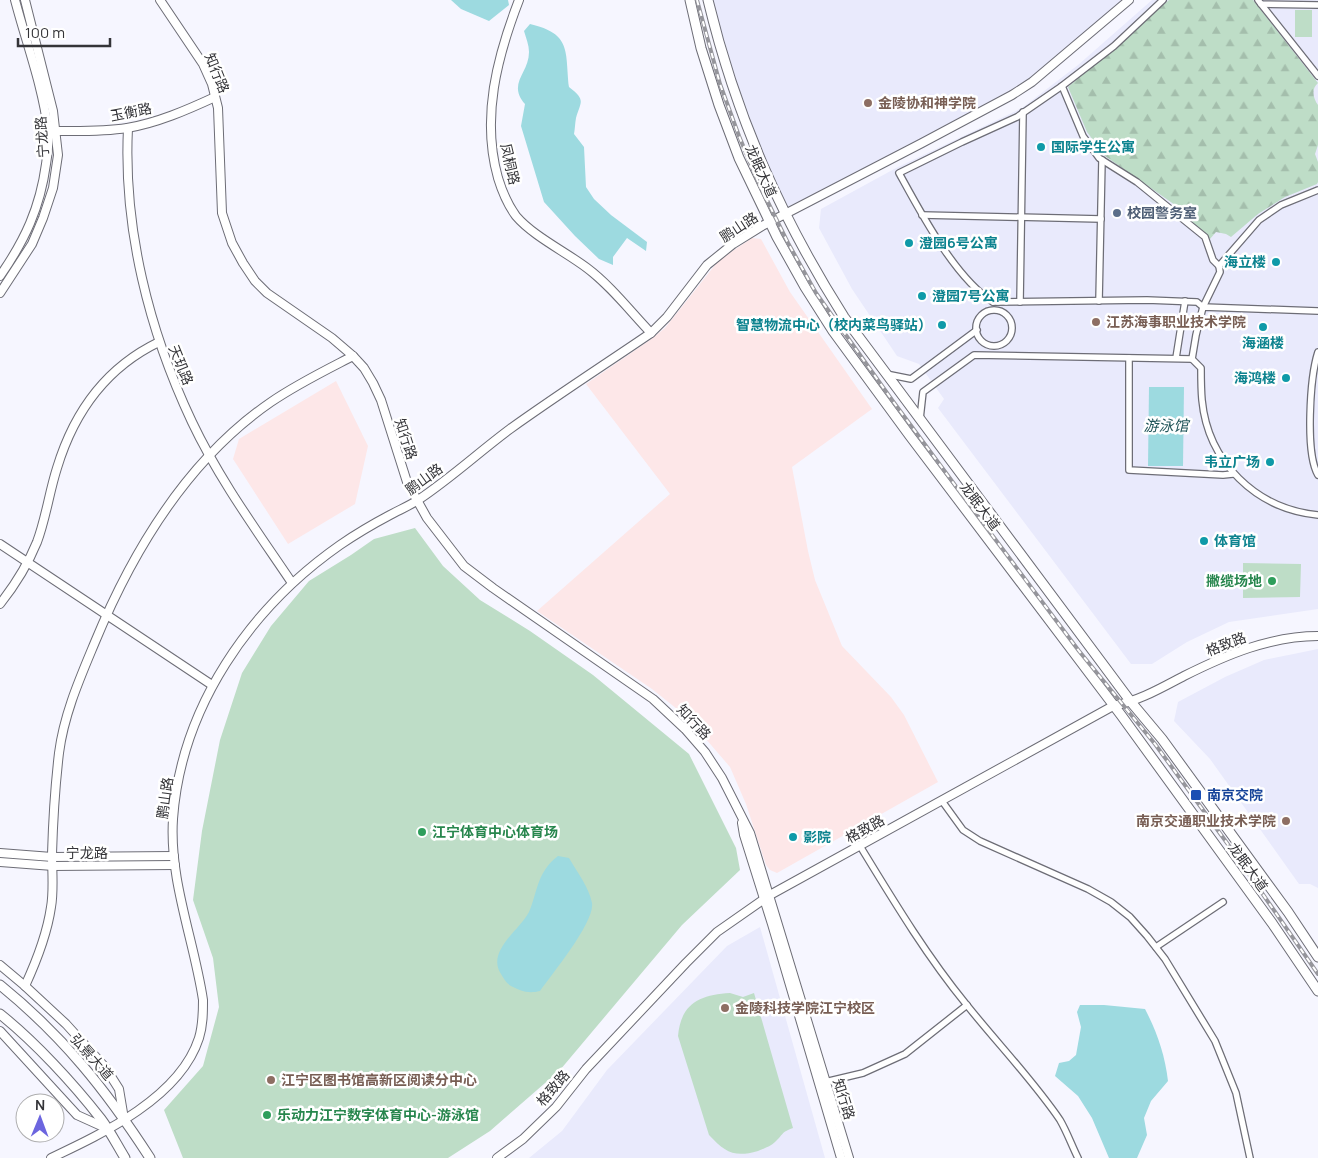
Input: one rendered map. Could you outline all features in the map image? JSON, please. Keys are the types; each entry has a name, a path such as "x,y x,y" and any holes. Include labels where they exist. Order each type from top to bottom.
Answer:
{"main road":[{"name":"龙眠大道","path":"690,0 701,48 719,105 739,158 769,222 805,287 833,331 1114,706 1272,923 1318,991"},
{"name":"龙眠大道","path":"708,0 718,42 756,151 785,214 816,274 844,317 886,374 1131,702 1162,739 1288,912 1318,957"},
{"name":"弘景大道","path":"0,985 23,1004 72,1052 124,1118 150,1158"},
{"path":"0,1014 16,1027 74,1088 108,1129 125,1158"}],"street":[{"name":"宁龙路","path":"0,292 32,244 53,188 58,155 15,0"},
{"name":"宁龙路","path":"0,276 27,232 36,211 44,184 52,131 53,111 25,0"},
{"name":"知行路","path":"160,0 203,64 212,84 218,108 222,213 232,243 255,281 268,293 332,338 353,356 373,382 381,400 407,482 427,518 464,566 653,699 686,729 722,778 742,819 744,835 767,898 849,1158"},
{"name":"凤桐路","path":"519,0 506,34 491,105 491,136 494,162 502,192 516,216 600,279 651,333"},
{"name":"鹏山路","path":"51,1158 108,1129 151,1102 182,1070 196,1046 203,1022 203,1000 174,856 173,819 180,776 190,739 212,685 223,665 270,605 310,567 342,543 387,516 417,501 510,429 651,333 667,317 707,265 733,244 769,222 922,143 1032,82 1129,0"},
{"path":"1163,0 1114,46 1062,86 1023,112 898,173 922,215 961,273 982,296 993,302 1185,301 1197,302 1203,307 1318,311"},
{"path":"1259,2 1318,5"},
{"path":"1259,2 1318,76"},
{"path":"1062,86 1083,136 1102,160 1137,182 1205,238 1213,260 1219,266 1220,272 1203,307 1192,359"},
{"name":"玉衡路","path":"52,131 72,132 128,128 185,111 215,98"},
{"path":"1020,302 1023,112"},
{"name":"天玑路","path":"128,128 127,161 131,215 142,281 159,342 192,423 209,454 254,528 292,583"},
{"path":"1099,301 1102,160"},
{"path":"1219,266 1259,220 1281,205 1318,190"},
{"path":"922,215 1101,219"},
{"path":"1176,358 1185,301"},
{"path":"992,310 993,302"},
{"path":"992,310 998,310 1007,315 1012,325 1009,337 1000,344 994,345 983,341 977,330 977,325 982,315 992,310"},
{"path":"886,374 911,379 977,330"},
{"path":"0,604 28,562 46,517 62,452 70,430 80,413 92,395 109,377 143,350 159,342"},
{"path":"994,345 994,356"},
{"path":"1318,352 1315,360 1309,403 1311,446 1318,475"},
{"path":"920,419 923,392 974,355 1192,359 1201,368 1202,401 1210,432 1221,458 1233,474 1262,498 1291,511 1318,516"},
{"path":"25,986 41,950 51,906 54,803 59,751 65,724 79,680 107,614 174,496 209,454 271,402 353,356"},
{"path":"1129,358 1129,470 1233,474"},
{"path":"0,544 212,685"},
{"name":"格致路","path":"497,1158 523,1139 556,1107 586,1069 717,932 767,898 1114,706 1131,702 1207,664 1242,650 1287,638 1318,636"},
{"path":"942,800 963,830 980,841 1088,889 1111,902 1130,917 1156,947 1215,1041 1236,1093 1250,1158"},
{"path":"860,846 898,908 945,976 967,1005 1005,1048 1060,1122 1078,1158"},
{"name":"宁龙路","path":"0,853 52,857 174,856"},
{"name":"宁龙路","path":"0,862 52,866 175,866"},
{"name":"知行路","path":"767,898 841,1158"},
{"path":"1156,947 1223,902"},
{"path":"0,965 66,1024 105,1067 118,1089 124,1118"},
{"path":"825,1082 863,1073 905,1054 967,1005"},
{"path":"0,1031 77,1114 108,1129"}],"shaded area":[{"name":"金陵协和神学院","path":"708,0 1129,0 1032,82 785,214 756,151"},
{"name":"江苏海事职业技术学院","path":"1152,0 1318,0 1318,609 1229,622 1187,642 1152,664 1131,664 938,408 944,399 919,364 897,356 852,289 819,228 821,209 896,168 1022,108 1078,65"},
{"path":"752,238 761,239 790,292 872,409 792,467 815,580 842,646 891,697 904,715 938,782 777,873 770,870 766,865 746,804 730,767 699,731 677,709 652,689 537,611 670,494 586,384 665,328 719,260"},
{"path":"336,381 368,446 355,504 288,544 233,459 239,439"},
{"name":"南京交通职业技术学院","path":"1318,649 1318,888 1310,884 1299,884 1210,759 1174,721 1178,702 1225,677 1264,660"},
{"name":"金陵科技学院江宁校区","path":"760,927 825,1158 529,1158 562,1131 607,1070 727,946"}],"green space":[{"path":"1169,0 1253,0 1318,83 1314,88 1315,99 1318,105 1318,145 1315,154 1318,162 1317,184 1285,197 1258,214 1231,237 1216,232 1210,239 1175,205 1105,156 1087,132 1068,87"},
{"path":"1295,10 1312,10 1312,37 1295,37"},
{"path":"415,528 443,566 480,600 530,631 593,675 689,754 736,848 740,870 682,925 560,1070 490,1131 448,1158 183,1158 164,1110 203,1066 219,1007 213,958 193,900 202,831 220,740 242,673 271,626 309,581 374,539"},
{"name":"撇缆场地","path":"1243,563 1301,564 1300,597 1243,598"},
{"path":"730,993 743,997 754,993 793,1128 784,1132 769,1146 758,1151 742,1154 730,1152 720,1146 709,1135 678,1036 683,1016 694,1003 710,996"}],"water":[{"path":"451,0 508,0 509,5 489,21 461,9"},
{"path":"530,24 553,33 564,46 569,87 578,95 581,101 574,134 584,147 586,187 594,199 611,215 647,242 646,251 627,238 613,257 613,265 599,259 544,202 521,126 525,104 518,90 518,84 526,66 529,52 524,31"},
{"name":"游泳馆","path":"1149,387 1184,387 1183,466 1148,466"},
{"path":"558,856 569,858 582,880 592,903 591,912 580,935 540,991 525,992 505,981 498,965 498,957 506,941 529,912 546,868"},
{"path":"1080,1005 1145,1009 1157,1035 1163,1053 1168,1081 1151,1101 1144,1118 1147,1135 1137,1158 1109,1158 1092,1118 1078,1096 1055,1076 1059,1063 1069,1061 1076,1055 1081,1027 1077,1012"}],"railway":[{"path":"697,0 720,84 739,136 759,184 788,243 816,293 892,400 1079,651 1155,744 1235,854 1318,974"}],"place":[{"name":"金陵协和神学院","path":"868,103"},
{"name":"国际学生公寓","path":"1041,147"},
{"name":"校园警务室","path":"1117,213"},
{"name":"澄园6号公寓","path":"909,243"},
{"name":"海立楼","path":"1276,262"},
{"name":"澄园7号公寓","path":"922,296"},
{"name":"江苏海事职业技术学院","path":"1096,322"},
{"name":"智慧物流中心（校内菜鸟驿站）","path":"942,325"},
{"name":"海涵楼","path":"1263,327"},
{"name":"海鸿楼","path":"1286,378"},
{"name":"韦立广场","path":"1270,462"},
{"name":"体育馆","path":"1204,541"},
{"name":"撇缆场地","path":"1272,581"},
{"name":"南京交院","path":"1196,795"},
{"name":"南京交通职业技术学院","path":"1286,821"},
{"name":"江宁体育中心体育场","path":"422,832"},
{"name":"影院","path":"793,837"},
{"name":"金陵科技学院江宁校区","path":"725,1008"},
{"name":"江宁区图书馆高新区阅读分中心","path":"271,1080"},
{"name":"乐动力江宁数字体育中心-游泳馆","path":"267,1115"}]}
